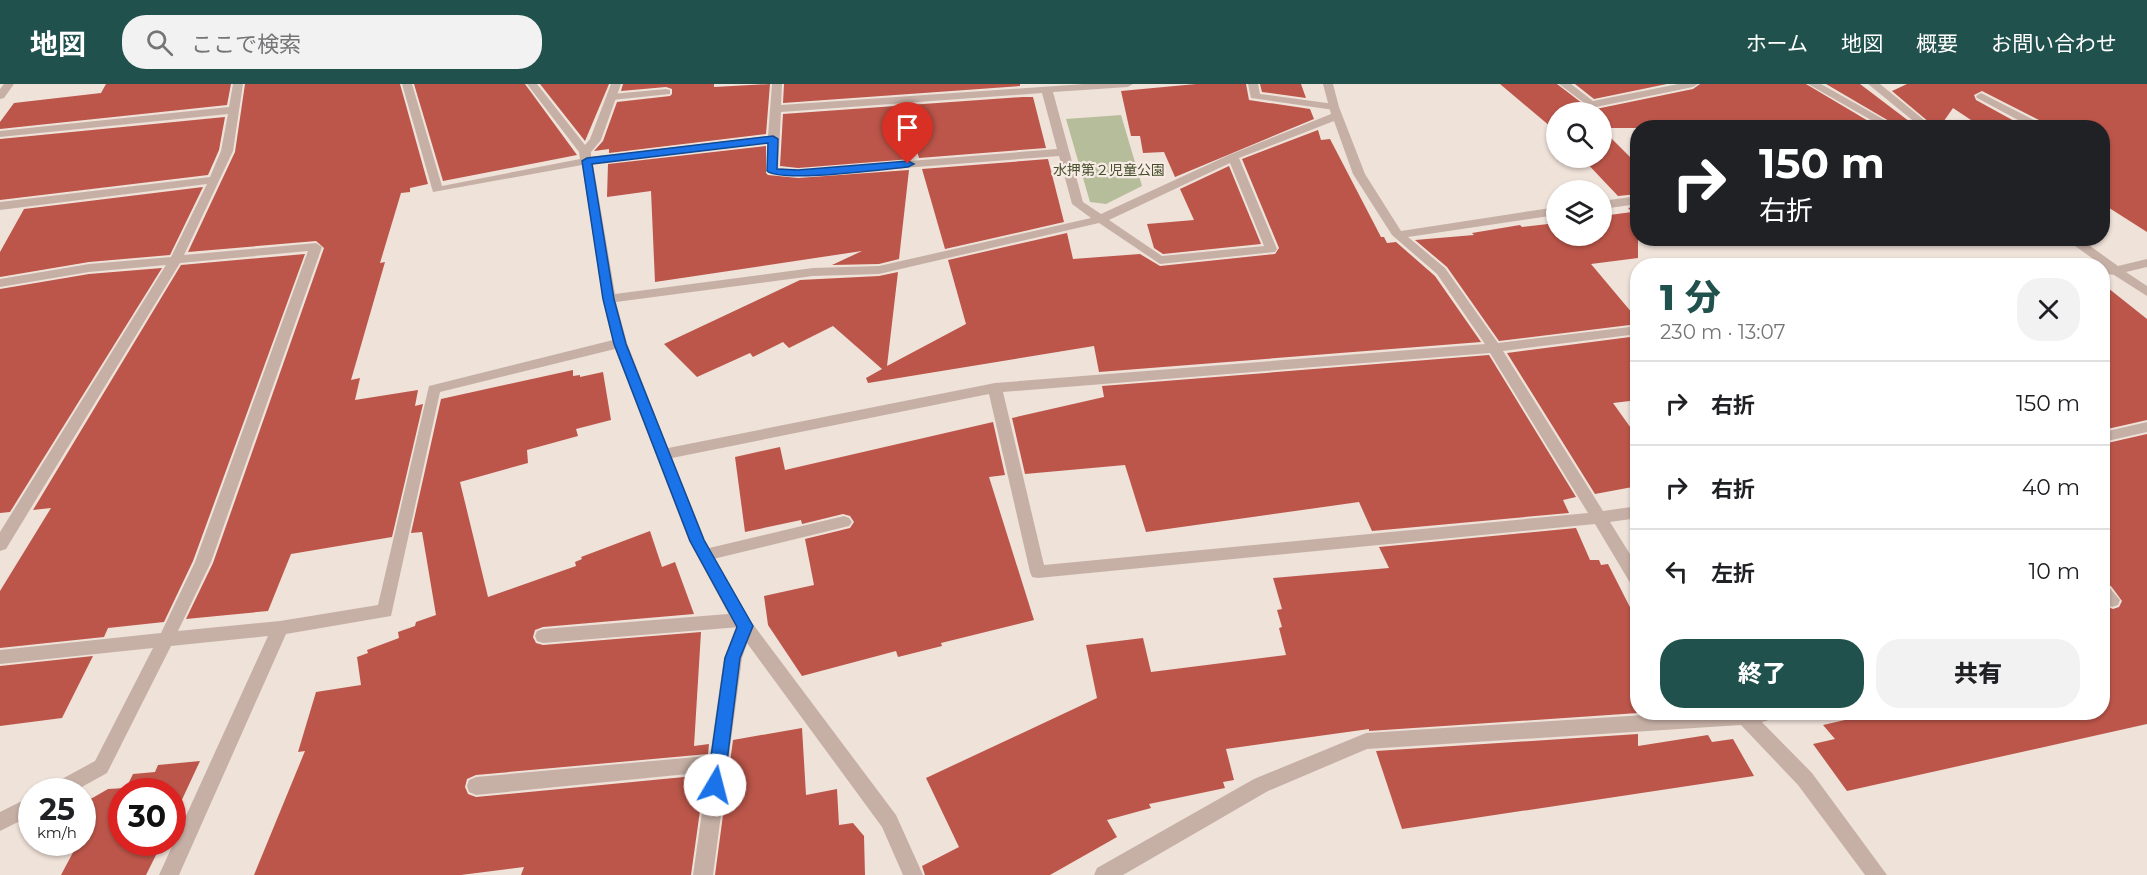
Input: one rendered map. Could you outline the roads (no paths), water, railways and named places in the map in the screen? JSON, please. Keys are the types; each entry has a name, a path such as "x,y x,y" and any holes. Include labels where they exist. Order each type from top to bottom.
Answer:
{"street":[{"path":"0,96 9,84"},
{"path":"0,545 177,259 227,151 238,84"},
{"path":"407,84 437,190 586,157 773,139"},
{"path":"532,84 586,157 609,299 620,344 697,541 742,623 889,821 913,875"},
{"path":"586,157 595,140 616,84"},
{"path":"777,84 772,171 798,173 1063,152"},
{"path":"776,109 1128,84"},
{"path":"1253,84 1255,96 1336,111"},
{"path":"1328,84 1359,174 1398,235 1441,271 1494,348 1597,519 1630,569"},
{"path":"1564,84 1591,105 1693,84"},
{"path":"1813,84 1879,120"},
{"path":"1873,84 1919,120"},
{"path":"1047,91 1078,204 1098,220 1160,260 1271,249 1233,157"},
{"path":"612,97 666,92"},
{"path":"1981,96 2027,120"},
{"path":"0,134 232,110"},
{"path":"609,299 813,272 879,270 1098,220 1336,111"},
{"path":"0,206 215,180"},
{"path":"1612,204 1630,201"},
{"path":"1398,235 1546,214"},
{"path":"2079,246 2094,258"},
{"path":"0,283 90,268 316,247 203,562 101,767 81,778"},
{"path":"2110,272 2147,263"},
{"path":"2110,272 2147,292"},
{"path":"663,455 995,387 1494,348 1630,331"},
{"path":"0,657 280,628 385,611 434,389 620,344"},
{"path":"995,387 1038,572 1597,519 1630,513"},
{"path":"2110,435 2147,427"},
{"path":"705,555 844,522"},
{"path":"543,636 742,623"},
{"path":"703,875 732,658 742,623"},
{"path":"169,875 280,628"},
{"path":"1104,875 1261,785 1366,741 1670,720"},
{"path":"1747,720 1805,779 1877,875"},
{"path":"476,786 718,763"},
{"path":"0,822 18,812"}],"park label":[{"name":"水押第２児童公園","path":"1109,170"}]}
